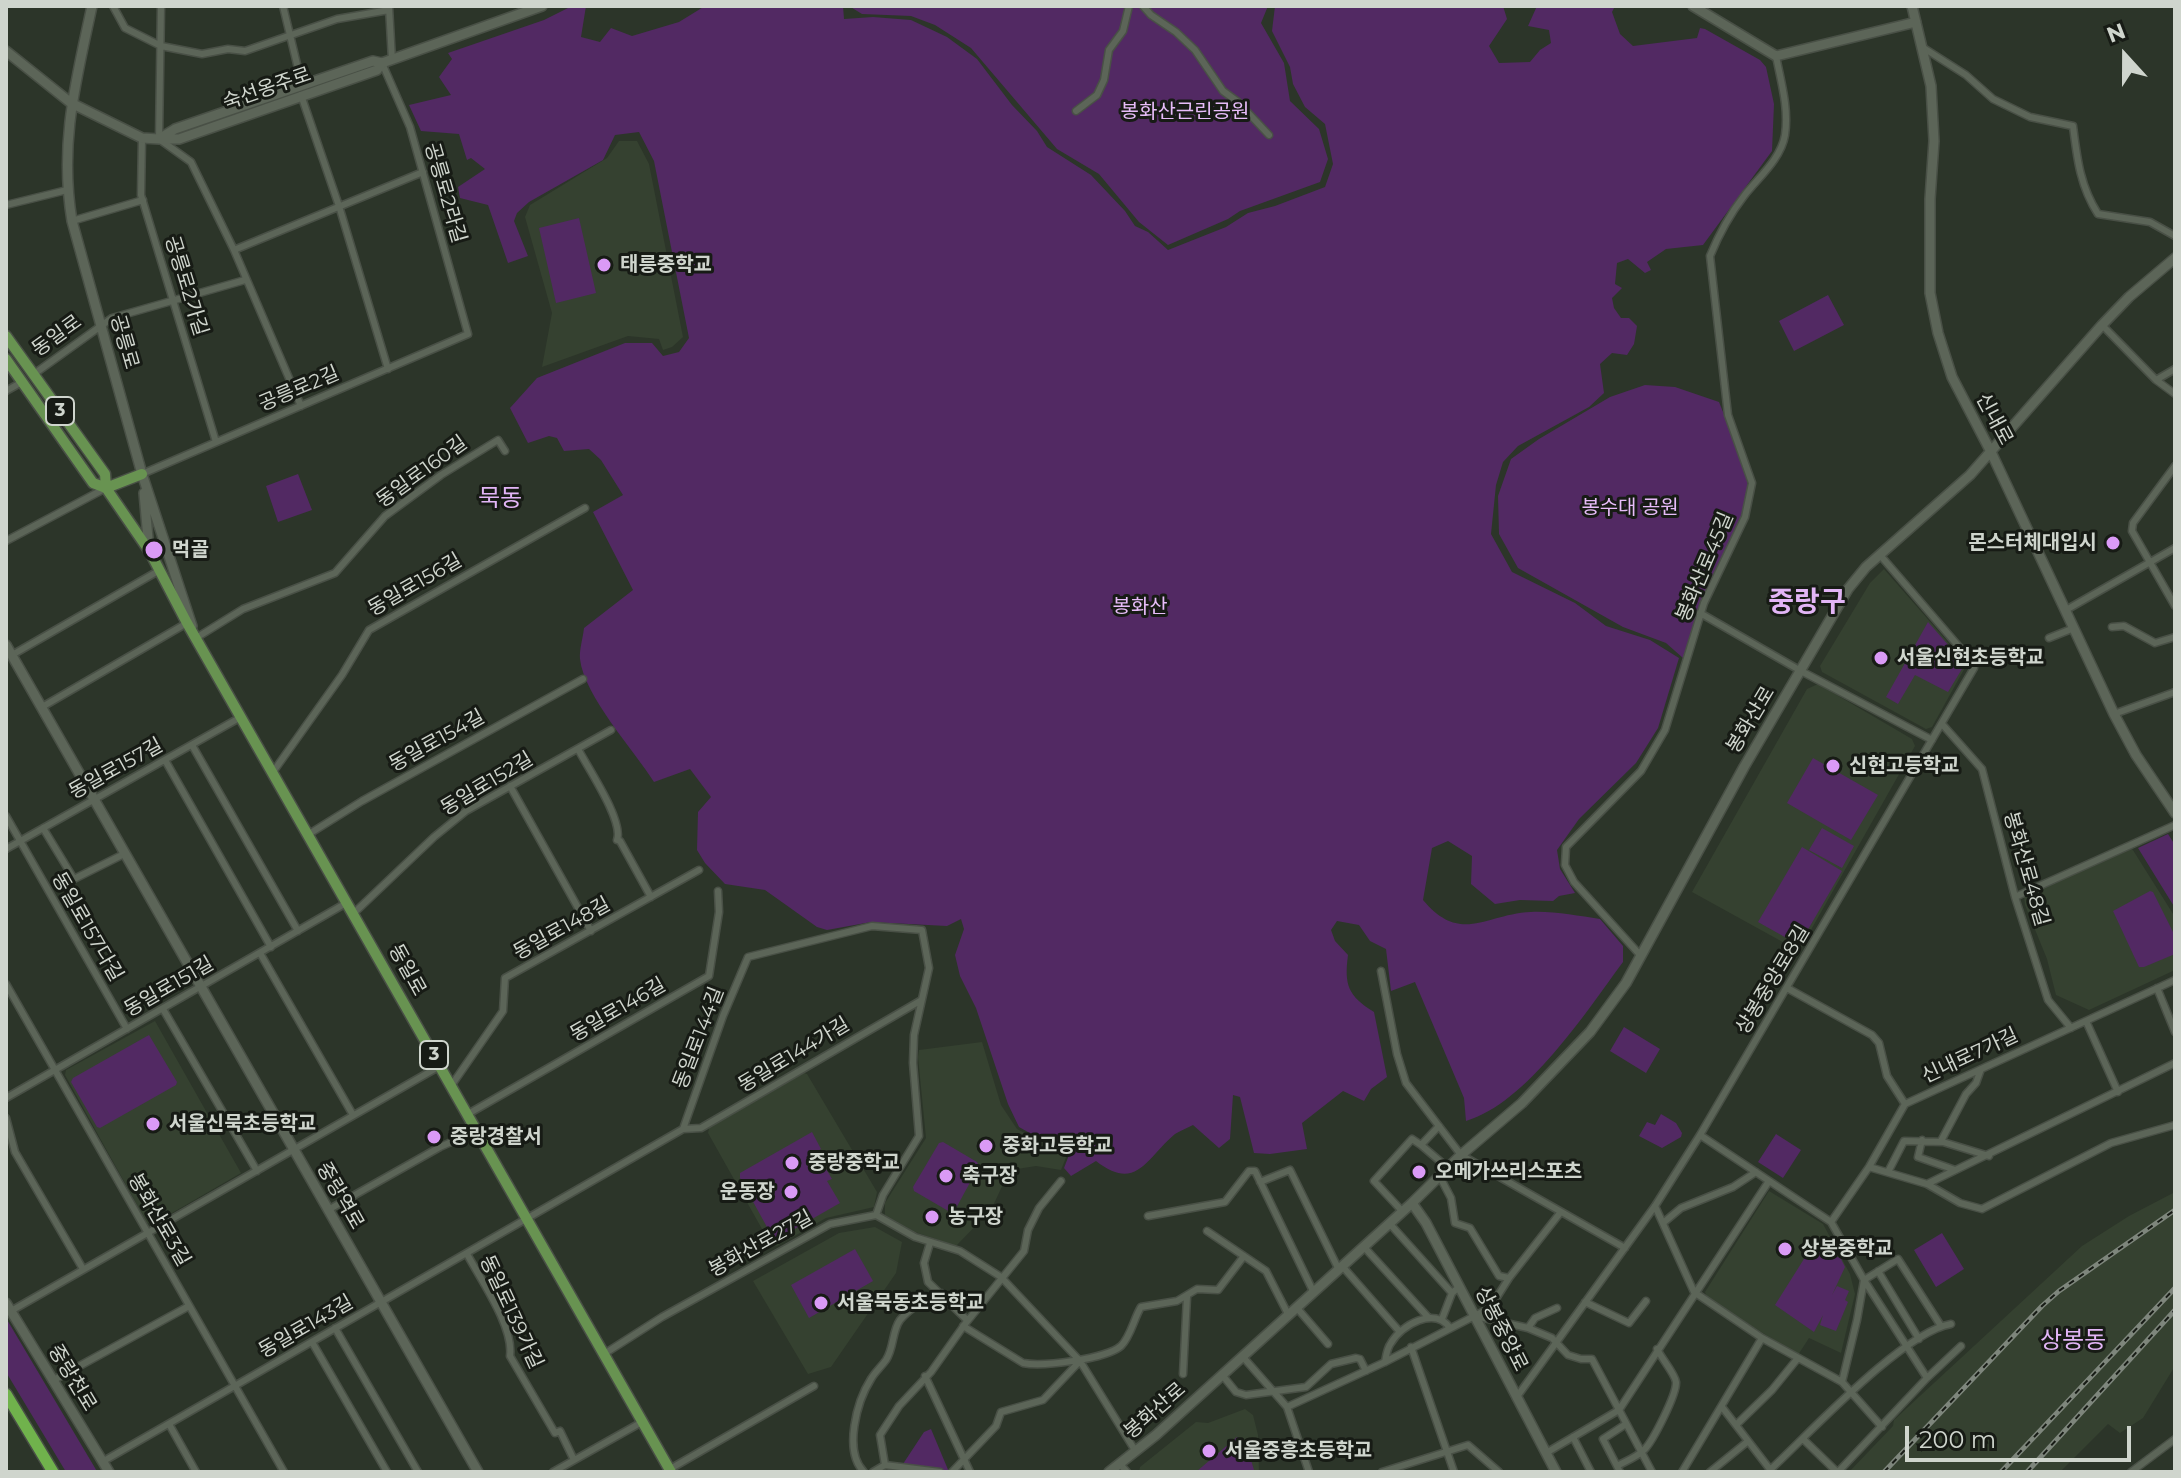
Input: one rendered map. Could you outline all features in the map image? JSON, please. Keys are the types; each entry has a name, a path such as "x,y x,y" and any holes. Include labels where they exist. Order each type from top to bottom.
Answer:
{"highway":[{"path":"6,1394 53,1472"}],"main road":[{"name":"공릉로","path":"92,6 71,103 65,155 72,221 142,474 196,638"},
{"name":"숙선옹주로","path":"6,51 71,103 142,138 159,139 175,129 302,90 373,61 387,61 542,6"},
{"path":"1693,6 1776,56 1916,22"},
{"name":"신내로","path":"1912,6 1931,86 1934,141 1930,199 1930,293 1952,377 1991,452 2114,714 2136,755 2175,813"},
{"name":"봉화산로","path":"1109,1472 1124,1468 1136,1452 1522,1103 1590,1032 1626,983 1744,767 1848,589 1866,567 1970,475 2102,325 2175,258"},
{"name":"동일로","path":"6,336 105,474 106,488 150,552 187,623 670,1470"},
{"name":"동일로","path":"6,359 93,483 106,488"},
{"path":"78,461 87,466 91,464 90,453"},
{"name":"공릉로","path":"142,474 150,552"},
{"path":"106,488 142,474"},
{"name":"중랑역로","path":"6,645 478,1472"},
{"name":"상봉중앙로","path":"1412,1203 1426,1223 1456,1290 1475,1316 1556,1472"},
{"name":"중랑천로","path":"8,1307 109,1472"}],"street":[{"path":"113,6 125,28 161,46 202,54 228,49 245,51 337,19 389,8 387,61"},
{"path":"161,6 159,139 191,162 234,250 301,406"},
{"path":"283,6 302,90 388,369"},
{"path":"1076,111 1097,95 1104,80 1109,50 1123,31 1129,6"},
{"path":"1143,6 1195,50 1223,91 1238,102 1269,135"},
{"path":"1922,47 1966,75 1993,99 2030,117 2073,126 2078,166 2086,195 2098,214 2150,222 2175,236"},
{"name":"봉화산로45길","path":"1641,956 1574,882 1565,865 1566,847 1641,771 1665,730 1700,613 1745,517 1752,483 1728,415 1710,256 1719,234 1742,198 1779,153 1785,138 1787,112 1776,56"},
{"name":"공릉로2라길","path":"387,61 410,127 468,334"},
{"name":"공릉로2가길","path":"142,138 143,200 216,442"},
{"path":"234,250 423,172"},
{"path":"6,204 67,190"},
{"path":"72,221 143,200"},
{"name":"동일로","path":"34,374 112,318 245,280"},
{"path":"2102,325 2156,380 2175,394"},
{"name":"공릉로2길","path":"142,474 468,334"},
{"path":"2156,380 2175,369"},
{"path":"6,391 22,382"},
{"name":"동일로160길","path":"196,638 243,609 335,573 385,516 415,493 498,440 505,451"},
{"path":"2175,466 2132,527 2133,534 2175,606"},
{"path":"6,541 106,488"},
{"name":"동일로156길","path":"273,772 342,675 369,630 585,508"},
{"path":"2066,610 2175,548"},
{"name":"상봉중앙로8길","path":"1516,1398 1655,1206 1700,1135 1974,666 1880,555"},
{"path":"12,655 160,570"},
{"path":"1700,613 1932,740"},
{"path":"42,707 187,623"},
{"path":"2112,627 2129,628 2155,643 2175,637"},
{"path":"2049,638 2074,628"},
{"name":"동일로154길","path":"309,834 583,679"},
{"path":"2114,714 2175,692"},
{"name":"동일로157길","path":"6,849 241,717"},
{"name":"봉화산로48길","path":"1942,724 1982,769 2015,897 2048,1000 2071,1028"},
{"name":"동일로152길","path":"354,913 466,811 611,730"},
{"path":"192,745 298,931"},
{"path":"578,749 616,820 617,840 651,897"},
{"path":"165,760 271,947"},
{"path":"510,786 591,931"},
{"name":"동일로157다길","path":"6,816 127,1029"},
{"path":"2015,897 2175,825"},
{"path":"43,828 74,879 124,854"},
{"name":"동일로148길","path":"451,1086 503,1011 505,978 699,870"},
{"name":"동일로146길","path":"467,1114 709,976 719,912 718,891"},
{"name":"동일로151길","path":"6,1098 348,902"},
{"name":"동일로144길","path":"683,1129 723,1016 748,957 872,926 922,930 929,968 920,1001"},
{"path":"260,953 353,1115"},
{"path":"1381,971 1397,1054 1406,1083 1461,1155 1625,1248"},
{"name":"신내로7가길","path":"1831,1222 1869,1167 1905,1104 2175,980"},
{"path":"1787,988 1872,1035 1879,1043 1887,1076 1905,1104"},
{"path":"2157,988 2175,1032"},
{"name":"봉화산로3길","path":"7,989 284,1472"},
{"path":"920,1001 913,1063 919,1136 883,1195 876,1215 930,1243 960,1251 1001,1277 1080,1361 1136,1452"},
{"name":"동일로144가길","path":"683,1129 701,1128 920,1001"},
{"path":"163,1009 257,1171"},
{"path":"2086,1021 2118,1092"},
{"path":"1927,1184 2175,1063"},
{"path":"8,1307 148,1233 440,1066"},
{"path":"1941,1141 1966,1094 1976,1083 1981,1069"},
{"path":"6,1118 15,1152 83,1269"},
{"path":"1869,1167 1927,1184 1960,1203 1982,1209 2111,1143 2175,1125"},
{"path":"1421,1145 1439,1126"},
{"path":"526,1220 683,1129"},
{"path":"328,1210 440,1147 477,1131"},
{"path":"1700,1135 1831,1222 1927,1378"},
{"path":"1403,1212 1374,1181 1413,1138 1448,1168"},
{"path":"1922,1140 1918,1157 1956,1171"},
{"path":"1888,1172 1904,1141 1941,1141 1989,1156"},
{"path":"1260,1182 1290,1170 1341,1268 1400,1332"},
{"path":"1148,1216 1225,1202 1249,1171 1255,1171 1314,1293"},
{"path":"1663,1223 1681,1208 1725,1191 1756,1172"},
{"path":"1440,1177 1451,1198 1455,1223 1470,1228 1499,1276 1509,1278"},
{"path":"885,1465 880,1435 899,1406 1024,1251 1039,1208 1061,1181"},
{"path":"1546,1453 1619,1410 1769,1181"},
{"path":"1655,1206 1694,1292 1762,1338 1842,1382 1882,1427"},
{"path":"1287,1407 1385,1362 1490,1308 1509,1278 1560,1213"},
{"name":"봉화산로27길","path":"604,1354 662,1317 830,1224 876,1215"},
{"name":"동일로143길","path":"102,1462 526,1220"},
{"path":"1390,1224 1456,1290"},
{"path":"1207,1231 1270,1276 1289,1316"},
{"path":"930,1243 924,1263 928,1281 965,1323 1023,1363 1034,1365 1080,1361 1119,1348 1141,1307 1177,1301 1197,1289 1219,1290 1244,1256"},
{"path":"1364,1247 1428,1317"},
{"name":"동일로139가길","path":"467,1254 495,1306 511,1345 510,1356 555,1433 560,1431 570,1465"},
{"path":"1842,1382 1864,1280 1898,1259 1941,1326"},
{"path":"1878,1271 1919,1339"},
{"name":"상봉중앙로","path":"1442,1319 1456,1290"},
{"path":"864,1472 860,1470 854,1453 853,1428 869,1382 887,1358 898,1323 914,1305 941,1293"},
{"name":"봉화산로","path":"1183,1374 1187,1297"},
{"path":"1585,1302 1629,1323 1646,1301"},
{"path":"52,1381 189,1306"},
{"path":"1297,1308 1328,1344"},
{"path":"1528,1328 1535,1318 1557,1308"},
{"path":"1475,1316 1528,1328 1557,1342 1568,1355 1592,1359 1652,1472"},
{"path":"1385,1362 1390,1344 1400,1332 1428,1317 1442,1319 1450,1328"},
{"path":"1722,1407 1771,1471 1907,1345 1941,1326 1951,1324"},
{"path":"335,1328 418,1472"},
{"path":"1682,1472 1762,1338"},
{"path":"312,1342 387,1472"},
{"path":"1803,1439 1837,1472 1961,1346"},
{"path":"1411,1347 1454,1472"},
{"path":"1626,1424 1603,1438 1619,1469 1642,1453 1653,1437 1676,1385 1675,1377 1657,1349"},
{"path":"1243,1357 1287,1407 1309,1472"},
{"path":"1223,1376 1242,1395 1308,1386 1331,1364 1356,1358 1361,1360 1366,1371"},
{"path":"1736,1425 1772,1390 1798,1358"},
{"path":"952,1472 996,1426 1001,1412 1043,1400 1080,1361"},
{"path":"925,1376 970,1472"},
{"path":"670,1470 814,1386"},
{"path":"553,1472 642,1422"},
{"path":"169,1424 196,1472"},
{"path":"1573,1437 1591,1472"},
{"path":"2131,1472 2175,1439"},
{"path":"1710,1472 1747,1442"},
{"path":"1382,1472 1470,1445 1499,1472"},
{"path":"873,1472 885,1465 940,1472"}],"shaded area":[{"name":"태릉중학교","path":"619,141 637,141 649,164 683,337 663,350 659,339 628,336 542,367 552,313 525,217 530,205 607,158"},
{"path":"1884,569 1967,664 1932,727 1926,729 1822,672 1820,666 1870,583"},
{"path":"1818,684 1912,739 1915,746 1799,951 1692,892 1807,689"},
{"path":"2131,847 2175,917 2175,970 2089,1010 2056,995 2047,959 2024,896"},
{"name":"서울신묵초등학교","path":"155,1021 241,1173 153,1224 147,1223 65,1075 66,1070"},
{"name":"중화고등학교","path":"982,1042 1001,1105 1017,1129 1067,1155 1061,1170 1036,1166 1017,1169 1006,1178 991,1210 956,1246 915,1232 885,1215 885,1203 926,1138 919,1050"},
{"name":"중랑중학교","path":"804,1073 877,1192 874,1207 826,1218 777,1246 771,1245 708,1133 709,1128"},
{"name":"상봉중학교","path":"1769,1191 1823,1224 1850,1274 1855,1294 1841,1353 1809,1338 1798,1355 1707,1298 1705,1292"},
{"path":"2175,1192 2175,1366 2143,1418 2120,1433 2108,1424 2060,1472 1849,1472 1893,1426 1894,1420 2082,1246"},
{"name":"서울묵동초등학교","path":"875,1227 902,1242 896,1273 831,1367 808,1374 753,1281 839,1233"},
{"name":"서울중흥초등학교","path":"1245,1409 1253,1415 1258,1435 1259,1472 1139,1472 1140,1467 1196,1422 1208,1423"}],"green space":[{"name":"봉화산","path":"572,6 586,6 581,37 600,42 611,28 632,36 679,22 705,6 843,6 844,19 873,17 911,20 947,37 977,59 1047,147 1091,175 1135,226 1148,232 1168,250 1226,227 1248,213 1325,187 1333,164 1325,124 1305,107 1293,84 1290,67 1272,31 1275,6 1503,6 1507,19 1489,46 1499,63 1530,62 1551,43 1549,30 1528,26 1537,6 1615,6 1612,12 1620,34 1633,46 1697,38 1700,28 1760,60 1766,67 1774,104 1772,151 1703,245 1666,249 1647,262 1651,270 1645,273 1628,259 1617,263 1615,284 1622,288 1612,298 1614,308 1621,318 1629,318 1637,326 1634,344 1627,355 1612,353 1600,364 1604,393 1589,407 1518,446 1503,462 1496,485 1491,534 1512,572 1575,603 1606,626 1650,640 1679,658 1658,728 1636,763 1579,819 1557,850 1560,869 1575,893 1559,896 1553,901 1520,900 1495,904 1471,884 1472,856 1448,841 1432,848 1423,900 1449,921 1474,924 1531,912 1575,915 1600,919 1623,946 1623,962 1591,1005 1554,1054 1511,1096 1489,1111 1466,1121 1464,1098 1415,982 1391,991 1386,949 1370,941 1359,925 1337,921 1331,930 1335,941 1348,955 1348,982 1353,995 1374,1012 1387,1077 1371,1089 1364,1101 1343,1091 1302,1123 1307,1149 1270,1154 1254,1153 1240,1097 1233,1095 1230,1139 1219,1148 1193,1125 1175,1134 1149,1161 1132,1173 1110,1170 1096,1161 1071,1176 1064,1168 1069,1155 1019,1127 1008,1104 976,1008 960,976 955,955 964,929 961,919 947,926 871,922 827,930 817,927 765,890 725,884 705,863 697,850 698,812 711,797 690,769 654,782 600,706 590,689 580,659 584,628 633,590 593,512 623,495 601,460 589,449 564,451 557,438 549,436 528,443 510,408 537,378 625,343 652,343 663,356 679,352 689,338 654,161 639,132 615,135 603,160 529,202 517,213 514,221 528,256 508,263 488,205 460,198 458,187 485,169 471,158 467,160 459,134 421,131 409,105 451,95 439,77 452,59 448,53 544,20"},
{"name":"봉화산근린공원","path":"849,6 1268,6 1261,23 1284,63 1290,101 1319,129 1328,159 1320,182 1240,211 1168,245 1139,222 1099,174 1057,149 971,48 935,25 911,16 862,14"},
{"path":"579,218 596,293 556,303 539,228"},
{"path":"1828,295 1844,325 1794,351 1779,321"},
{"name":"봉수대 공원","path":"1645,385 1675,387 1719,402 1740,454 1748,485 1739,527 1708,589 1683,658 1666,643 1623,627 1518,568 1499,534 1498,496 1511,459 1610,397"},
{"path":"298,474 312,510 278,522 266,486"},
{"path":"1928,622 1965,664 1948,692 1915,675 1898,704 1886,697"},
{"path":"1813,758 1878,795 1851,840 1787,803"},
{"path":"1822,828 1854,846 1842,868 1809,850"},
{"path":"2168,834 2175,845 2175,908 2138,848"},
{"path":"1802,847 1842,871 1799,945 1758,922"},
{"path":"2150,891 2175,936 2175,954 2139,967 2113,911"},
{"path":"1624,1027 1660,1049 1646,1073 1610,1051"},
{"path":"149,1035 176,1085 97,1127 71,1082 73,1078"},
{"path":"1661,1114 1676,1123 1682,1133 1681,1137 1662,1148 1639,1136 1647,1122 1655,1125"},
{"name":"운동장","path":"812,1132 821,1149 816,1152 832,1179 827,1181 840,1203 777,1239 773,1238 740,1173"},
{"path":"1776,1134 1801,1150 1783,1178 1758,1162"},
{"name":"축구장","path":"943,1142 979,1166 955,1210 950,1212 914,1191 913,1187 939,1143"},
{"path":"1942,1233 1964,1269 1936,1287 1914,1250"},
{"path":"1814,1243 1841,1259 1845,1267 1832,1295 1837,1286 1849,1291 1845,1300 1848,1302 1836,1331 1820,1325 1823,1315 1814,1332 1775,1305"},
{"path":"855,1249 873,1281 809,1318 791,1285"},
{"path":"6,1318 97,1472 66,1472 6,1372"},
{"path":"931,1429 949,1472 901,1467 924,1432"},
{"path":"1237,1437 1248,1450 1252,1472 1196,1472"}],"railway":[{"path":"1884,1472 2042,1306 2175,1210"},
{"path":"2001,1472 2175,1288"},
{"path":"2027,1472 2175,1310"}],"place":[{"name":"태릉중학교","path":"604,265"},
{"name":"몬스터체대입시","path":"2113,543"},
{"name":"먹골","path":"154,550"},
{"name":"서울신현초등학교","path":"1881,658"},
{"name":"신현고등학교","path":"1833,766"},
{"name":"서울신묵초등학교","path":"153,1124"},
{"name":"중랑경찰서","path":"434,1137"},
{"name":"중화고등학교","path":"986,1146"},
{"name":"중랑중학교","path":"792,1163"},
{"name":"오메가쓰리스포츠","path":"1419,1172"},
{"name":"축구장","path":"946,1176"},
{"name":"운동장","path":"791,1192"},
{"name":"농구장","path":"932,1217"},
{"name":"상봉중학교","path":"1785,1249"},
{"name":"서울묵동초등학교","path":"821,1303"},
{"name":"서울중흥초등학교","path":"1209,1451"}],"district":[{"name":"묵동","path":"500,499"},
{"name":"중랑구","path":"1807,603"},
{"name":"상봉동","path":"2073,1341"}]}
